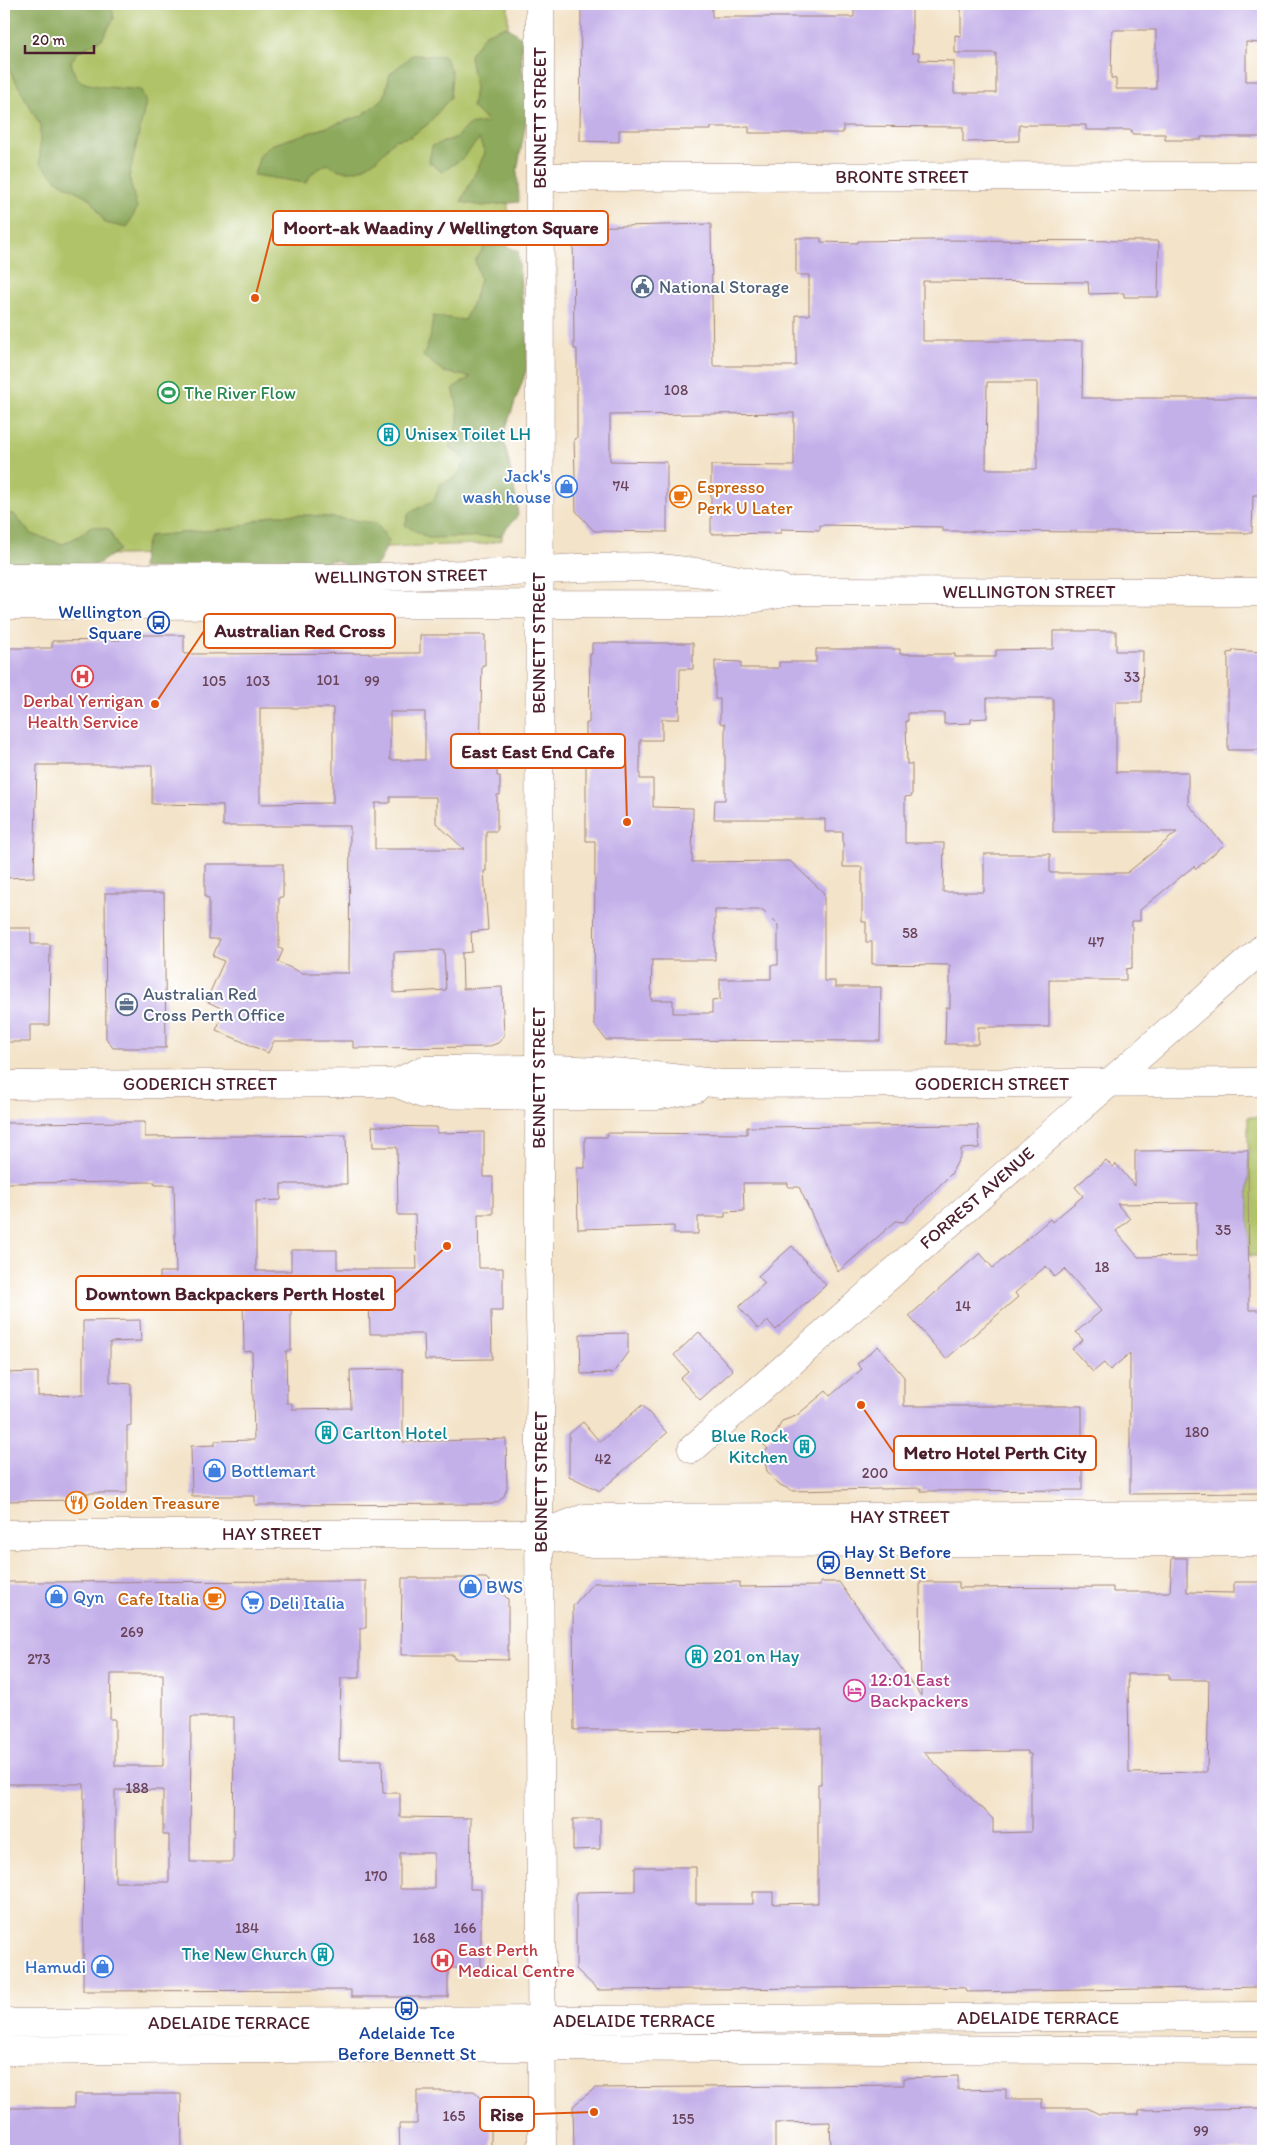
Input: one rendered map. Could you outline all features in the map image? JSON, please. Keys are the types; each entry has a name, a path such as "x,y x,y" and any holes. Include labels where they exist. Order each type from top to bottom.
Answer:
{"main road":[{"name":"BENNETT STREET","path":"540,4 538,1069 541,1365 542,2151"},
{"name":"BRONTE STREET","path":"541,177 1263,176"},
{"name":"WELLINGTON STREET","path":"4,577 348,578 587,568 670,568 795,591 1263,592"},
{"name":"WELLINGTON STREET","path":"4,605 723,604 795,591"},
{"name":"FORREST AVENUE","path":"692,1449 1263,948"},
{"name":"GODERICH STREET","path":"396,1083 424,1070 538,1069 597,1070 721,1084 1263,1082"},
{"name":"GODERICH STREET","path":"4,1085 396,1083 423,1094 656,1096 721,1084"},
{"name":"HAY STREET","path":"540,1534 586,1518 1263,1515"},
{"name":"HAY STREET","path":"4,1534 540,1534 586,1543 1263,1542"},
{"name":"ADELAIDE TERRACE","path":"4,2051 542,2034 1263,2016"},
{"name":"ADELAIDE TERRACE","path":"4,2024 542,2034 1263,2051"}],"green space":[{"path":"4,4 508,4 508,222 502,540 485,544 126,555 4,554"},
{"path":"4,4 111,4 114,18 102,39 78,52 71,61 75,75 82,82 98,86 141,90 146,102 129,177 137,208 127,228 105,223 91,199 59,182 40,163 40,125 4,60"},
{"path":"506,26 521,37 522,69 530,100 517,171 519,202 482,206 461,202 485,153 479,139 463,158 442,172 429,162 432,146 455,138 468,125 488,122 472,107 475,88 470,55 485,34"},
{"path":"412,55 444,56 452,74 450,98 427,125 410,137 394,140 379,157 360,169 343,171 327,164 312,173 306,183 254,175 260,155 271,145 361,116 384,98 390,74"},
{"path":"501,244 518,251 527,333 527,368 503,436 518,515 500,536 428,538 405,525 409,513 434,500 440,484 456,477 467,460 449,447 456,431 458,418 453,388 471,377 444,372 423,356 430,339 433,316 464,320 474,300 480,279 475,260 485,247"},
{"path":"4,513 14,514 31,534 63,544 79,536 91,526 109,529 119,550 96,565 5,566"},
{"path":"273,515 310,515 376,523 389,541 379,562 368,576 334,560 320,564 308,571 142,568 143,555 149,536 235,528"},
{"path":"1248,1117 1263,1117 1263,1256 1249,1256"}],"building":[{"path":"581,4 712,4 712,17 854,17 854,4 912,4 912,53 919,53 919,60 954,61 954,93 996,93 996,53 955,53 955,35 961,36 961,4 1263,4 1263,43 1246,42 1246,81 1263,81 1262,137 1201,137 1201,140 1165,140 1165,134 1132,134 1132,130 1086,130 1086,125 1019,125 1019,141 963,142 963,127 843,126 843,133 749,133 749,127 711,127 711,130 619,130 619,142 580,141","holes":["1112,30 1156,30 1156,89 1116,89 1116,79 1111,78"]},
{"path":"711,224 713,366 796,366 796,315 809,315 809,275 796,275 796,238 821,238 821,242 858,243 858,241 928,240 1159,241 1158,297 1124,297 1124,293 1089,294 1088,282 923,281 923,341 1083,341 1082,398 1263,398 1261,495 1253,495 1252,533 942,531 942,527 820,525 820,530 781,529 781,533 711,534 711,465 794,466 794,413 610,415 610,461 667,462 667,532 594,531 576,511 574,439 577,438 577,349 574,349 573,227","holes":["987,382 1037,382 1037,469 986,469"]},
{"path":"1053,631 1116,631 1116,651 1143,651 1142,702 1116,702 1116,772 1188,772 1188,804 1224,845 1196,869 1194,866 1140,910 1140,921 1132,921 1132,968 1126,969 1126,980 1049,980 1049,1027 978,1027 978,1044 945,1044 946,1008 950,1008 950,965 872,964 872,942 866,942 866,922 862,922 862,867 843,867 843,832 825,832 825,819 714,819 715,800 725,800 725,724 720,723 720,699 715,699 715,661 741,662 741,668 779,668 779,662 816,662 816,649 900,649 900,654 955,654 955,657 996,657 996,650 1053,649","holes":["987,698 1053,698 1053,832 1177,832 1127,873 1050,873 1050,854 984,854 984,892 943,892 944,843 905,843 905,797 912,796 912,764 907,764 906,721 908,721 908,713 944,713 944,724 971,723 971,719 987,718"]},
{"path":"121,635 184,635 184,654 420,653 420,635 485,635 485,665 482,665 480,760 497,760 497,776 500,776 500,795 497,795 497,831 486,831 486,871 484,871 488,930 471,932 472,952 462,953 463,989 502,987 504,1036 498,1043 487,1047 353,1048 353,1041 274,1041 268,1053 216,1030 225,1010 206,1001 224,961 213,956 220,939 209,939 209,898 205,897 205,864 283,864 283,897 279,897 279,948 283,950 278,962 302,973 349,973 350,826 223,826 223,805 152,804 152,765 37,765 34,877 4,878 4,648 52,648 52,641 120,640","holes":["260,708 333,708 333,803 260,804","390,712 425,712 425,760 390,760","390,797 436,797 436,823 464,849 375,849 375,803 390,803","444,950 446,990 394,993 394,952"]},
{"path":"592,643 693,643 693,669 680,669 679,719 662,719 662,740 640,740 640,779 653,779 653,807 693,808 692,862 790,861 824,893 824,981 835,981 835,987 881,987 880,1041 606,1040 594,1024 595,841 586,841 586,723 589,723 590,654 592,654","holes":["715,910 763,910 778,925 778,965 771,965 771,979 720,979 720,1000 712,1001 712,1013 673,1013 673,1000 651,1000 652,960 715,960"]},
{"path":"1233,650 1263,652 1263,750 1228,750 1228,653 1233,652"},
{"path":"105,893 164,893 166,1048 113,1048 106,1038"},
{"path":"4,928 31,928 31,944 50,944 49,1025 30,1025 30,1042 4,1042"},
{"path":"145,1122 145,1137 346,1135 347,1184 281,1184 281,1200 256,1201 256,1271 291,1271 291,1250 337,1250 337,1269 417,1269 415,1215 398,1215 397,1147 373,1147 372,1126 437,1127 437,1133 484,1132 484,1177 493,1177 493,1214 478,1214 479,1268 503,1268 503,1311 491,1311 492,1359 425,1360 424,1334 370,1334 369,1298 291,1299 291,1351 286,1351 287,1403 292,1403 292,1409 351,1408 350,1370 403,1369 403,1442 506,1439 507,1488 504,1496 499,1501 492,1504 255,1505 255,1496 192,1496 191,1446 215,1445 215,1441 254,1440 252,1351 244,1352 243,1300 160,1300 160,1272 176,1272 174,1185 155,1185 155,1182 4,1183 4,1123"},
{"path":"978,1125 979,1148 961,1149 961,1155 951,1174 903,1222 896,1221 838,1272 799,1187 788,1187 788,1183 743,1183 744,1211 725,1212 725,1217 698,1217 698,1234 674,1234 674,1226 578,1229 577,1168 585,1168 585,1137 607,1137 607,1133 747,1134 747,1127"},
{"path":"1248,1150 1249,1310 1263,1310 1263,1493 1130,1494 1130,1353 1110,1370 1104,1363 1093,1372 1072,1349 1083,1340 1076,1332 1101,1311 1065,1269 1055,1277 1046,1266 1015,1293 1018,1297 946,1359 909,1316 980,1253 993,1268 1050,1219 1052,1222 1083,1196 1075,1187 1106,1160 1113,1167 1116,1164 1135,1186 1135,1151","holes":["1197,1203 1197,1256 1138,1257 1116,1231 1130,1219 1117,1204"]},
{"path":"792,1246 826,1285 776,1330 768,1321 758,1329 739,1307 765,1283 758,1276"},
{"path":"140,1320 141,1341 110,1342 110,1382 131,1384 131,1425 127,1426 127,1493 84,1493 84,1500 4,1501 4,1373 38,1372 38,1396 83,1395 83,1321"},
{"path":"699,1332 733,1370 700,1400 680,1378 688,1371 674,1355"},
{"path":"628,1333 628,1352 613,1373 581,1374 580,1334"},
{"path":"878,1346 904,1377 904,1406 1082,1406 1082,1490 921,1491 921,1488 793,1491 778,1484 767,1471 763,1453 768,1449 763,1444 776,1433 782,1421 796,1416 826,1391 830,1396 862,1369 857,1364"},
{"path":"642,1405 667,1433 600,1491 569,1476 569,1434 583,1422 600,1442"},
{"path":"1172,1558 1187,1558 1187,1592 1234,1593 1234,1582 1263,1582 1263,1987 967,1992 966,1988 930,1987 598,1990 576,1969 576,1892 635,1891 635,1867 696,1867 696,1904 753,1904 753,1892 773,1892 773,1904 818,1903 818,1784 821,1784 821,1729 574,1730 573,1606 593,1583 739,1582 739,1587 820,1586 820,1582 839,1582 921,1696 920,1582 959,1582 959,1588 1113,1587 1113,1592 1170,1592","holes":["1128,1674 1169,1674 1169,1680 1209,1680 1207,1772 1129,1773","1028,1751 1028,1754 1031,1754 1031,1832 993,1833 993,1819 923,1752"]},
{"path":"402,1578 486,1578 508,1599 508,1660 454,1659 454,1655 401,1655"},
{"path":"366,1581 366,1628 360,1628 360,1678 341,1678 339,1760 382,1760 383,1793 400,1793 400,1817 471,1818 470,1889 481,1889 481,1968 448,1968 448,1997 351,1997 351,1990 83,1991 84,1784 7,1784 7,1744 4,1744 4,1582","holes":["111,1674 163,1674 163,1766 115,1766 115,1719 110,1719","191,1717 234,1717 233,1862 190,1862","115,1790 163,1790 163,1835 169,1835 169,1882 115,1882","400,1853 434,1853 434,1889 400,1889"]},
{"path":"573,1819 600,1819 600,1849 573,1850"},
{"path":"958,2076 958,2090 1006,2089 1006,2099 1042,2099 1042,2108 1087,2108 1099,2114 1139,2114 1139,2110 1263,2108 1263,2151 831,2151 830,2122 775,2123 775,2151 574,2151 573,2106 595,2088 904,2085 904,2078"},
{"path":"417,2091 474,2091 491,2108 491,2151 400,2151 399,2124 417,2124"},
{"path":"74,2094 181,2094 182,2151 4,2151 4,2108 74,2108"}],"place":[{"name":"National Storage","path":"643,287"},
{"name":"Moort-ak Waadiny / Wellington Square","path":"255,298"},
{"name":"The River Flow","path":"168,393"},
{"name":"Unisex Toilet LH","path":"389,434"},
{"name":"Jack's wash house","path":"567,486"},
{"name":"Espresso Perk U Later","path":"681,497"},
{"name":"Wellington Square","path":"158,622"},
{"name":"Derbal Yerrigan Health Service","path":"83,676"},
{"name":"Australian Red Cross","path":"155,704"},
{"name":"East East End Cafe","path":"627,822"},
{"name":"Australian Red Cross Perth Office","path":"127,1004"},
{"name":"Downtown Backpackers Perth Hostel","path":"447,1246"},
{"name":"Metro Hotel Perth City","path":"861,1405"},
{"name":"Carlton Hotel","path":"326,1433"},
{"name":"Blue Rock Kitchen","path":"804,1446"},
{"name":"Bottlemart","path":"215,1471"},
{"name":"Golden Treasure","path":"77,1503"},
{"name":"Hay St Before Bennett St","path":"828,1562"},
{"name":"BWS","path":"470,1587"},
{"name":"Qyn","path":"57,1597"},
{"name":"Cafe Italia","path":"215,1599"},
{"name":"Deli Italia","path":"253,1603"},
{"name":"201 on Hay","path":"697,1656"},
{"name":"12:01 East Backpackers","path":"854,1690"},
{"name":"The New Church","path":"323,1954"},
{"name":"East Perth Medical Centre","path":"442,1960"},
{"name":"Hamudi","path":"102,1967"},
{"name":"Adelaide Tce Before Bennett St","path":"407,2008"},
{"name":"Rise","path":"594,2112"}]}
